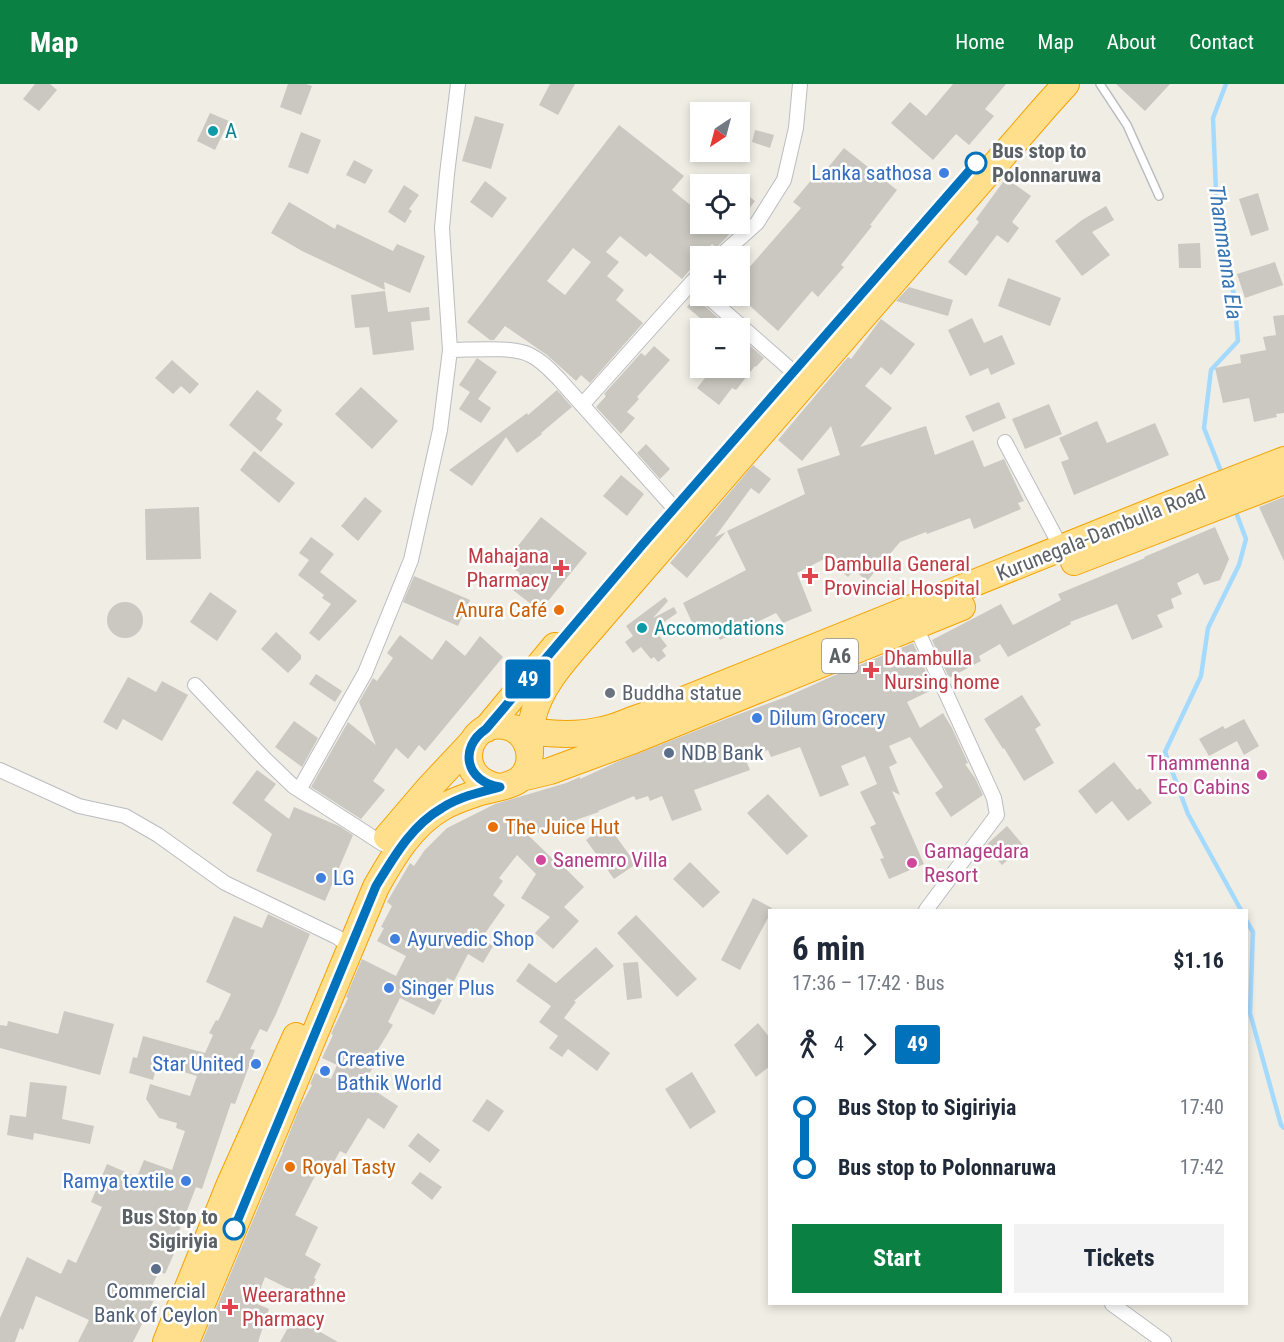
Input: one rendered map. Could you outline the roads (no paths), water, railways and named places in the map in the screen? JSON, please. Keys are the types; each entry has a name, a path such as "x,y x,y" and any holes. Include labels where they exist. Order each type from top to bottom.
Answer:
{"highway":[{"path":"186,1342 344,942 353,898 383,844 420,798 506,737 535,710 553,676 1045,84"},
{"path":"833,339 1066,84"},
{"path":"506,737 530,763 526,771 510,782 490,785 482,781 471,767 470,750 506,737 674,508 800,377"},
{"name":"Kurunegala-Dambulla Road","path":"912,618 1012,586 1250,483 1284,460"},
{"name":"Kurunegala-Dambulla Road","path":"1250,483 1284,481"},
{"name":"Kurunegala-Dambulla Road","path":"506,737 604,730 836,648 912,618 1062,549 1206,501"},
{"name":"Kurunegala-Dambulla Road","path":"344,942 403,844 416,828 442,807 613,748 836,648"},
{"path":"553,676 546,696 552,710 558,716 591,732"},
{"path":"166,1342 229,1186 291,1048 344,942"}],"street":[{"path":"299,790 365,673 411,560 440,430 450,350 442,228 458,84"},
{"path":"731,246 757,223 784,180 796,128 800,84"},
{"path":"582,405 690,290"},
{"path":"718,306 800,377"},
{"path":"450,350 505,350 524,352 532,356 549,368 674,508"},
{"path":"1005,442 1062,549"},
{"path":"912,618 994,798 997,815 927,909"},
{"path":"195,685 286,780 383,844"},
{"path":"0,770 79,806 125,816 225,883 344,942"},
{"path":"1113,1305 1164,1342"}],"lane":[{"path":"1100,84 1127,124 1159,196"}],"waterway":[{"name":"Thammanna Ela","path":"1222,474 1204,428 1211,370 1238,341 1234,295 1217,217 1213,118 1226,84"},
{"name":"Thammanna Ela","path":"1234,507 1246,539 1239,565 1208,628 1201,676 1165,752 1188,814 1240,909"},
{"name":"Thammanna Ela","path":"1248,923 1253,932 1250,1013 1281,1125 1284,1128"}],"place":[{"name":"A","path":"213,131"},
{"name":"Bus stop to Polonnaruwa","path":"976,163"},
{"name":"Lanka sathosa","path":"944,173"},
{"name":"Mahajana Pharmacy","path":"561,568"},
{"name":"Dambulla General Provincial Hospital","path":"810,576"},
{"name":"Anura Café","path":"559,610"},
{"name":"Accomodations","path":"642,628"},
{"name":"Dhambulla Nursing home","path":"871,670"},
{"name":"Buddha statue","path":"610,693"},
{"name":"Dilum Grocery","path":"757,718"},
{"name":"NDB Bank","path":"669,753"},
{"name":"Thammenna Eco Cabins","path":"1262,775"},
{"name":"The Juice Hut","path":"493,827"},
{"name":"Sanemro Villa","path":"541,860"},
{"name":"Gamagedara Resort","path":"912,863"},
{"name":"LG","path":"321,878"},
{"name":"Ayurvedic Shop","path":"395,939"},
{"name":"Singer Plus","path":"389,988"},
{"name":"Star United","path":"256,1064"},
{"name":"Creative Bathik World","path":"325,1071"},
{"name":"Royal Tasty","path":"290,1167"},
{"name":"Ramya textile","path":"186,1181"},
{"name":"Bus Stop to Sigiriyia","path":"234,1229"},
{"name":"Commercial Bank of Ceylon","path":"156,1269"},
{"name":"Weerarathne Pharmacy","path":"230,1307"}]}
